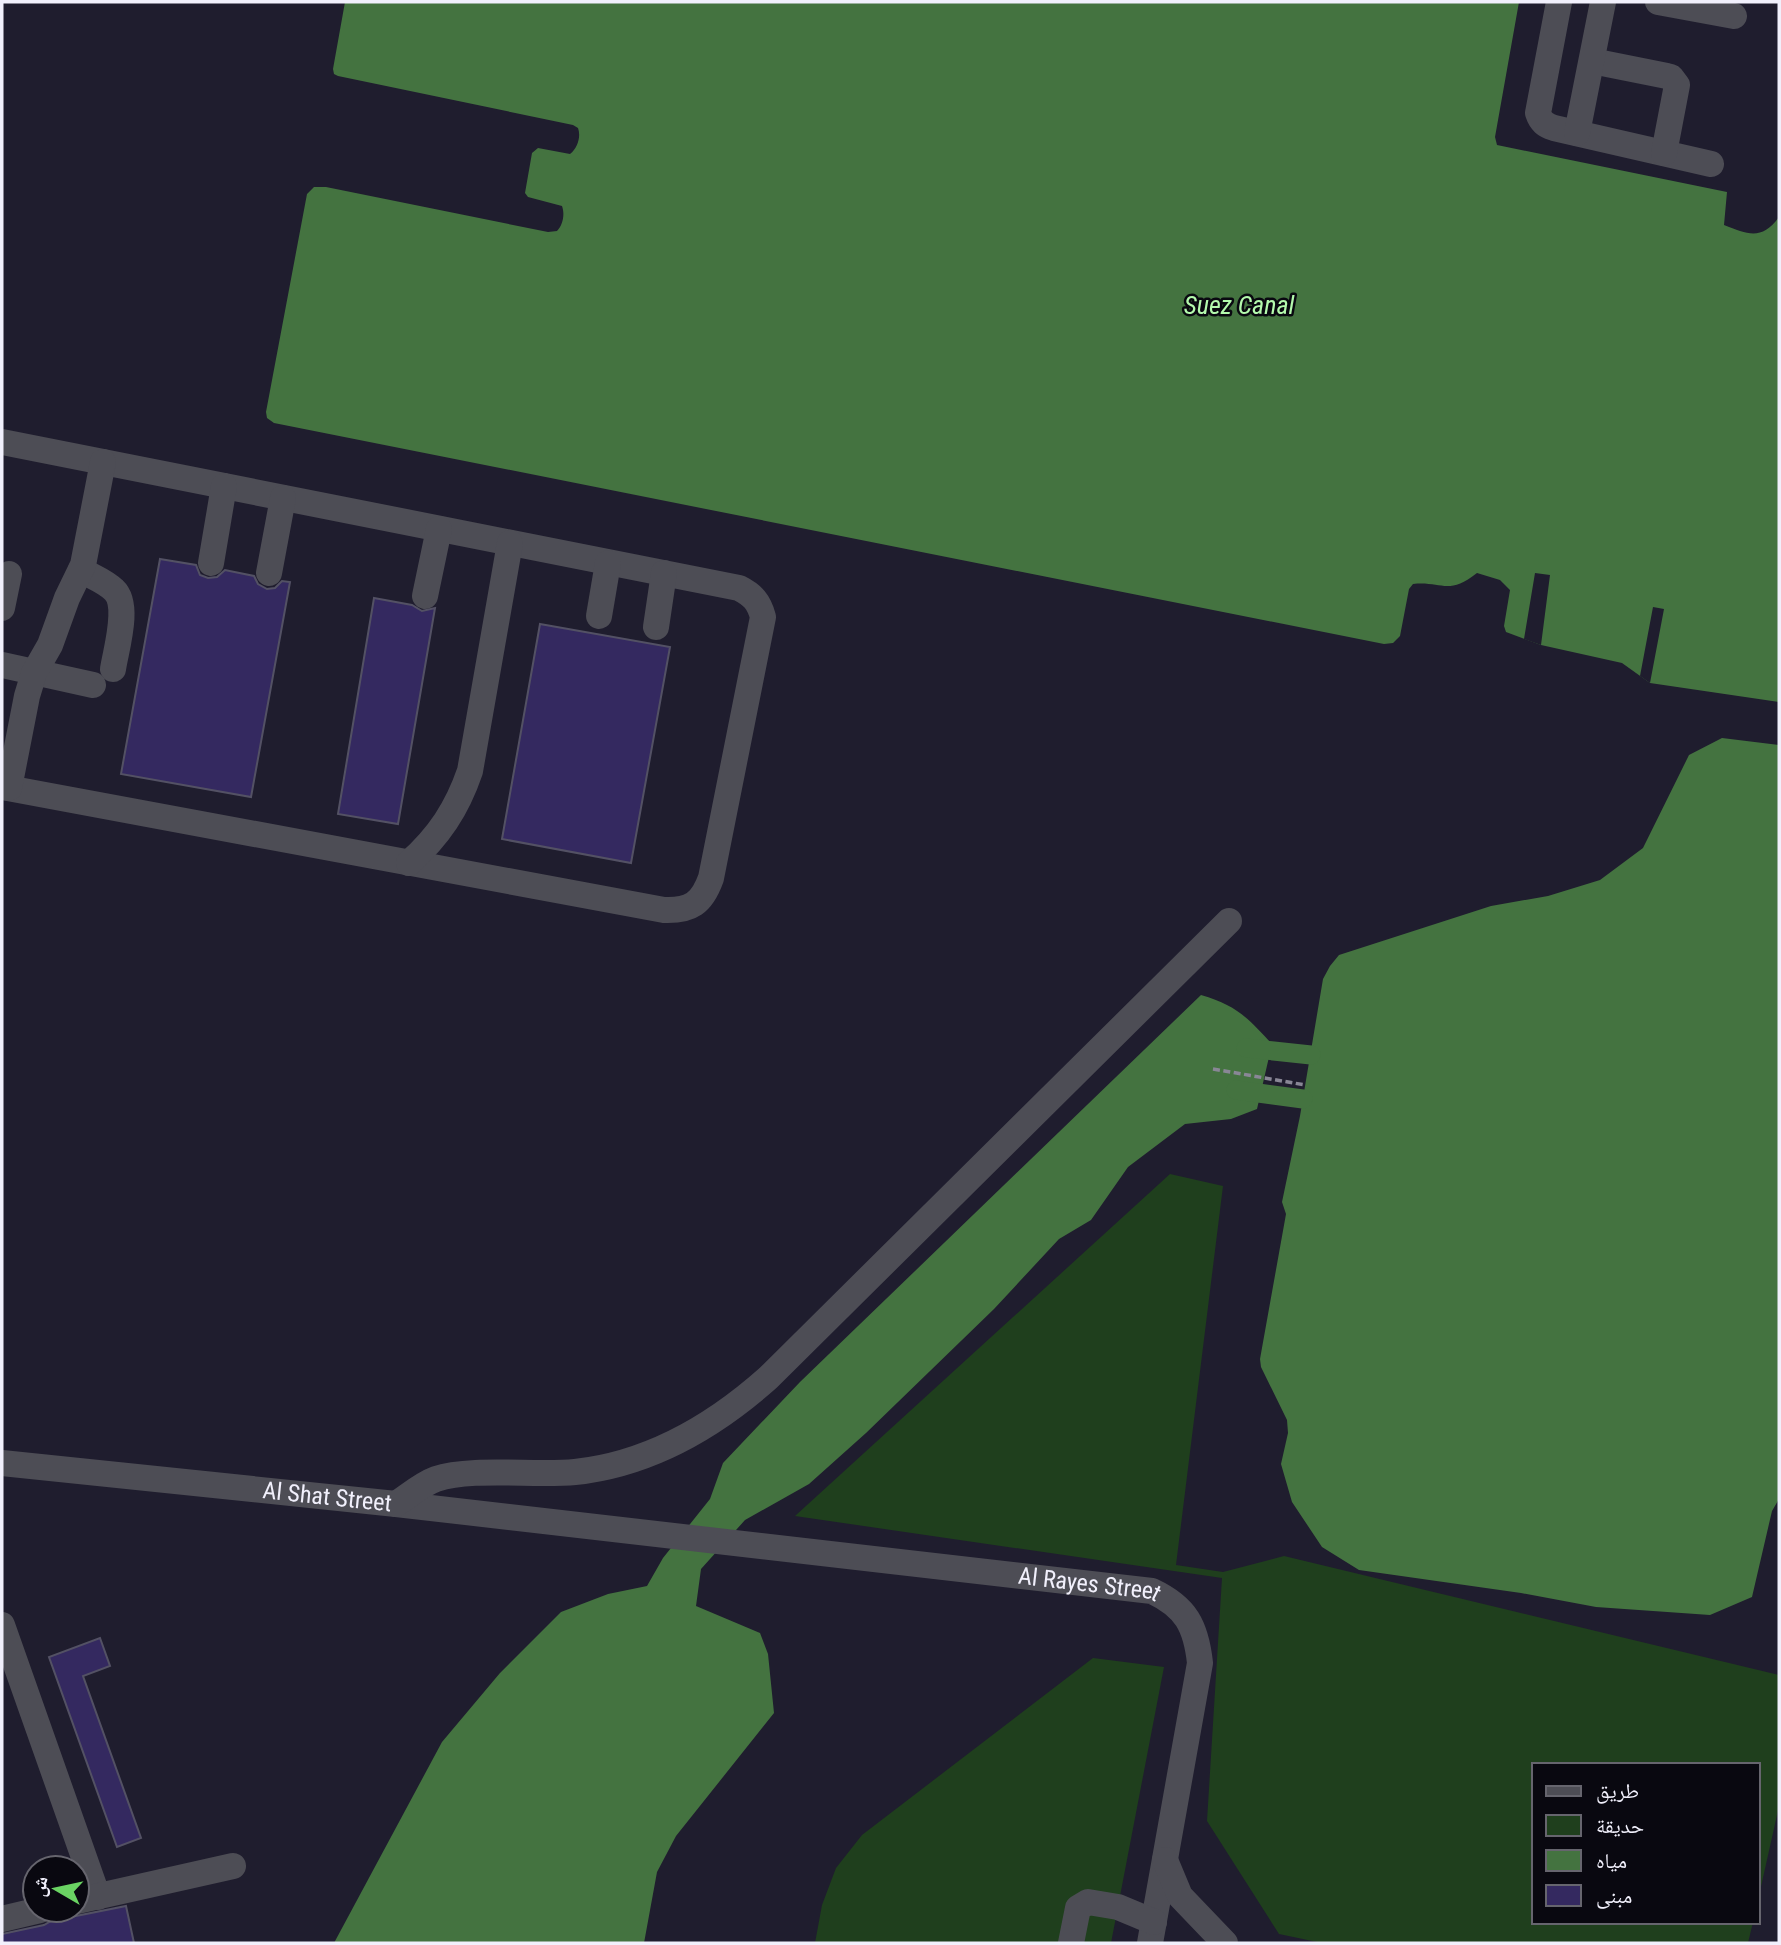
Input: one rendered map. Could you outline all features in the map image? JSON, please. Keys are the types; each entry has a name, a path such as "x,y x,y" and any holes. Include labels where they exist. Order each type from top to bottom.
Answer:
{"street":[{"path":"1559,2 1538,113 1546,126 1711,164"},
{"path":"1577,133 1603,2"},
{"path":"1658,2 1734,16"},
{"path":"1592,61 1667,76 1675,80 1676,90 1664,153"},
{"path":"2,442 103,462 224,486 509,543 739,588 751,594 760,605 764,617 711,878 705,893 694,905 680,911 664,910 5,788 34,673 44,657 81,570 103,462"},
{"path":"211,563 224,486"},
{"path":"269,573 283,498"},
{"path":"425,596 439,529"},
{"path":"409,863 447,822 461,797 470,771 509,543"},
{"path":"599,616 608,562"},
{"path":"2,665 34,673 103,677 122,612 120,597 110,587 81,570"},
{"path":"656,627 664,573"},
{"path":"2,608 9,574"},
{"path":"396,1504 436,1479 546,1474 609,1466 643,1457 701,1430 768,1378 1229,921"},
{"name":"Al Shat Street","path":"2,1463 651,1534"},
{"name":"Al Rayes Street","path":"651,1534 1134,1588 1152,1591 1169,1599 1182,1611 1192,1627 1198,1644 1199,1663 1152,1932"},
{"path":"2,1625 74,1854"},
{"path":"1165,1860 1180,1896 1225,1943"},
{"path":"91,1898 233,1866"},
{"path":"1071,1943 1078,1908 1088,1902 1118,1907 1152,1932"},
{"path":"1193,1910 1195,1943"},
{"path":"2,1919 21,1914"}],"path":[{"path":"1213,1069 1305,1085"}],"green space":[{"path":"1170,1174 1223,1186 1176,1565 1223,1572 1284,1556 1779,1675 1779,1806 1760,1891 1760,1763 1532,1763 1532,1924 1753,1924 1748,1943 1322,1943 1279,1934 1207,1821 1222,1578 795,1516"},
{"path":"1093,1658 1164,1667 1111,1943 815,1943 822,1905 836,1868 862,1835"}],"water":[{"name":"Suez Canal","path":"345,2 1519,2 1495,137 1497,145 1727,192 1724,225 1748,233 1767,229 1779,217 1779,702 1650,683 1622,663 1541,645 1506,632 1504,626 1510,590 1500,580 1477,573 1452,586 1413,584 1409,589 1400,636 1393,643 1384,644 274,423 267,418 266,412 307,194 314,187 326,187 548,232 557,231 563,219 562,206 528,197 525,193 532,153 538,148 570,154 579,138 578,128 573,125 334,74"},
{"path":"1722,738 1779,745 1779,1499 1772,1511 1752,1597 1710,1615 1596,1607 1521,1593 1359,1570 1322,1547 1292,1502 1281,1464 1288,1433 1287,1420 1261,1367 1260,1359 1286,1214 1282,1202 1300,1116 1323,979 1339,955 1491,906 1548,896 1600,880 1643,848 1689,755"},
{"path":"1201,995 1223,1003 1241,1014 1272,1044 1257,1109 1231,1119 1185,1124 1128,1167 1091,1220 1059,1239 994,1309 866,1433 809,1484 745,1520 701,1569 696,1606 760,1633 768,1654 774,1713 676,1836 657,1872 644,1943 334,1943 442,1742 500,1673 561,1612 608,1594 647,1586 663,1558 710,1499 723,1463 800,1382"}],"pier":[{"path":"1535,573 1550,575 1541,645 1524,639"},
{"path":"1653,607 1664,609 1650,683 1640,676"}],"building":[{"path":"160,559 196,565 200,575 208,578 217,577 225,570 254,576 258,584 267,589 275,588 282,581 290,582 251,797 121,774"},
{"path":"374,598 412,605 422,611 435,608 398,824 338,814"},
{"path":"540,624 670,647 631,863 502,839"},
{"path":"100,1638 110,1666 83,1676 141,1838 117,1847 49,1657"},
{"path":"126,1906 134,1943 2,1943 2,1934 46,1924 91,1924 91,1913"}],"waterway":[{"path":"1246,1048 1311,1055"},
{"path":"1236,1090 1303,1099"}]}
